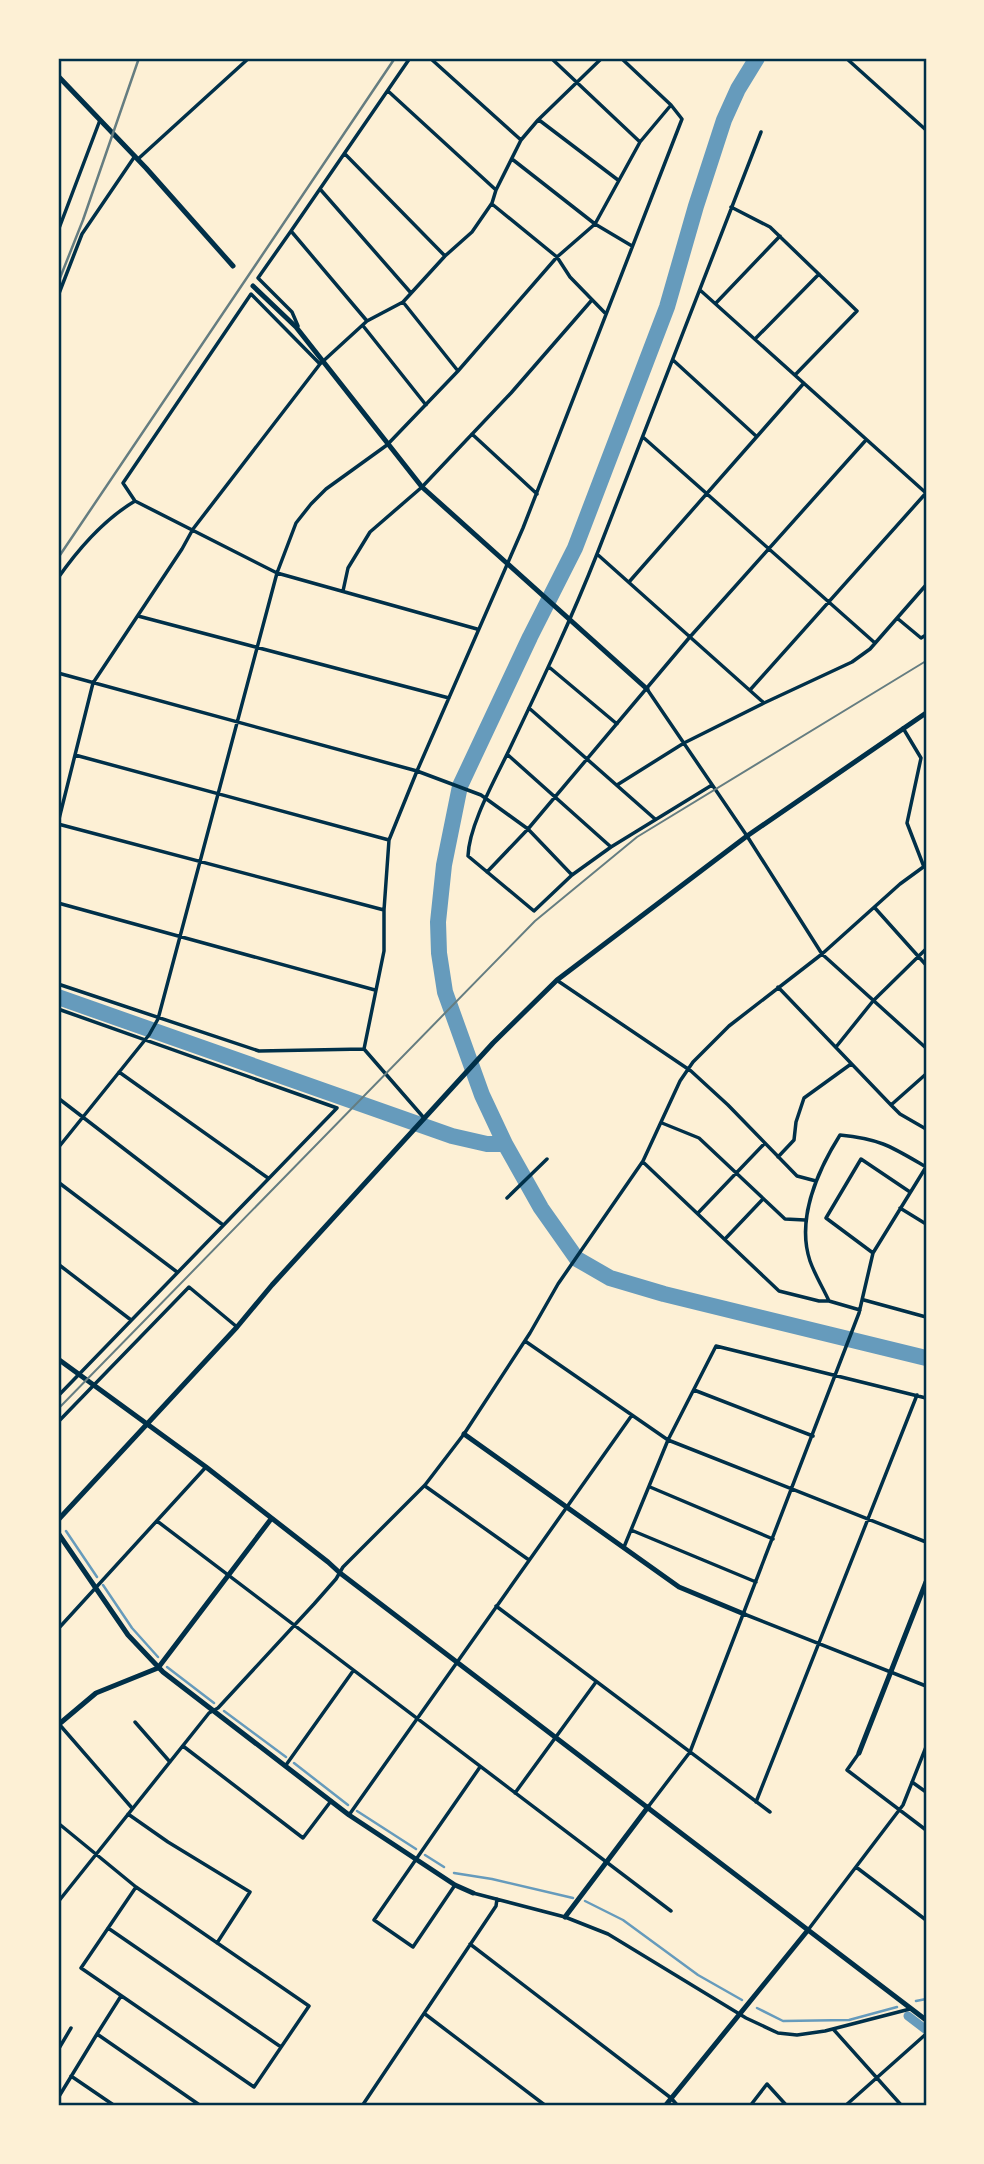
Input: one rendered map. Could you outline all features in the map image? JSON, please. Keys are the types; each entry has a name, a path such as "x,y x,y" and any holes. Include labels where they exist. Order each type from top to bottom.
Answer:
{"street":[{"path":"58,296 82,234 136,158 249,58"},
{"path":"300,332 292,312 258,278 410,58"},
{"path":"430,58 521,140"},
{"path":"551,58 640,142"},
{"path":"384,911 58,824 93,683 193,529 322,363 365,324 403,302 445,256 472,232 492,203 521,140 602,58"},
{"path":"364,1049 384,951 389,840 537,494 682,119 671,105 621,58"},
{"path":"846,58 926,130"},
{"path":"58,76 233,266"},
{"path":"388,91 496,190"},
{"path":"58,1148 157,1021 277,573 296,523 326,489 387,445 458,371 557,257 595,224 640,142 671,105"},
{"path":"58,231 100,120"},
{"path":"538,120 618,180"},
{"path":"712,785 611,847 572,875 534,911 468,856 469,844 487,799 570,621 597,555 761,132"},
{"path":"345,154 445,256"},
{"path":"512,158 595,224 632,246"},
{"path":"320,189 411,293"},
{"path":"492,203 557,257 570,277 606,314"},
{"path":"731,207 770,227 858,311 795,375"},
{"path":"291,231 426,405"},
{"path":"716,304 780,236"},
{"path":"755,340 819,274"},
{"path":"253,286 300,332 422,487 647,689 747,836 822,954 926,1048"},
{"path":"700,290 926,493 750,691"},
{"path":"322,363 251,294 123,483 135,501 277,573 477,629"},
{"path":"343,592 348,568 370,532 422,487 511,393 591,301"},
{"path":"403,302 458,371"},
{"path":"673,360 756,436"},
{"path":"629,582 804,383"},
{"path":"472,434 537,494"},
{"path":"644,438 875,643"},
{"path":"487,872 528,829 689,638 866,440"},
{"path":"58,578 79,548 121,509 135,501"},
{"path":"597,555 764,703"},
{"path":"617,785 684,743 852,662 875,643 926,585"},
{"path":"138,616 449,698"},
{"path":"897,618 921,638 926,635"},
{"path":"549,666 617,724"},
{"path":"58,673 417,771 481,795 528,829 572,875"},
{"path":"529,708 655,819"},
{"path":"58,1520 145,1423 237,1327 272,1285 493,1043 557,981 747,836 926,713"},
{"path":"58,1902 209,1713 295,1626 350,1559 425,1485 464,1434 525,1341 560,1281 643,1161 687,1069 729,1026 822,954 900,884 925,866 907,823 921,758 903,728"},
{"path":"75,755 389,840"},
{"path":"508,755 611,847"},
{"path":"58,903 375,990"},
{"path":"875,908 926,965"},
{"path":"836,1047 873,1001 926,949"},
{"path":"557,981 687,1069 721,1098 797,1177 816,1181"},
{"path":"58,984 157,1021 259,1051 364,1049"},
{"path":"778,987 891,1105 926,1129"},
{"path":"58,1009 147,1037 337,1108 58,1396"},
{"path":"364,1049 424,1118"},
{"path":"778,1157 794,1140 796,1122 804,1098 851,1064"},
{"path":"119,1072 268,1178"},
{"path":"891,1105 926,1074"},
{"path":"58,1098 223,1225"},
{"path":"662,1123 699,1138 785,1219 805,1220"},
{"path":"565,1917 690,1752 840,1367 864,1300 873,1253 926,1167 886,1143 840,1135 816,1181 805,1220 809,1260 830,1301"},
{"path":"698,1213 765,1143"},
{"path":"507,1198 547,1158"},
{"path":"873,1253 826,1217 861,1159 910,1192"},
{"path":"643,1161 779,1291 860,1310"},
{"path":"58,1182 177,1272"},
{"path":"725,1239 763,1199"},
{"path":"900,1208 926,1224"},
{"path":"58,1264 131,1320"},
{"path":"58,1422 190,1287 237,1327"},
{"path":"864,1300 926,1317"},
{"path":"525,1341 668,1440 926,1542"},
{"path":"624,1547 668,1440 716,1346 926,1398"},
{"path":"58,1359 206,1467 340,1573 926,2020"},
{"path":"694,1390 813,1436"},
{"path":"757,1802 917,1395"},
{"path":"349,1815 632,1415"},
{"path":"464,1434 679,1587 926,1686"},
{"path":"58,1629 206,1467"},
{"path":"425,1485 529,1560"},
{"path":"650,1487 773,1539"},
{"path":"132,1808 58,1724 96,1693 159,1668 271,1519"},
{"path":"157,1521 671,1911"},
{"path":"631,1530 756,1582"},
{"path":"58,1533 128,1635 159,1668 349,1815 455,1885 473,1893 565,1917 608,1934 741,2014 771,2030 788,2035 834,2030 912,2008"},
{"path":"926,1582 859,1753 847,1770 926,1830"},
{"path":"496,1606 770,1812"},
{"path":"286,1765 353,1671"},
{"path":"515,1793 596,1682"},
{"path":"135,1722 170,1762"},
{"path":"183,1746 303,1838 331,1801"},
{"path":"665,2106 808,1930 899,1810 926,1747"},
{"path":"455,1885 413,1947 374,1920 480,1766"},
{"path":"912,1782 926,1792"},
{"path":"128,1814 168,1843 250,1892 217,1943"},
{"path":"59,1825 136,1886 309,2006 254,2087 81,1968 136,1886"},
{"path":"856,1867 926,1920"},
{"path":"362,2106 496,1906 497,1899"},
{"path":"108,1928 281,2047"},
{"path":"470,1944 678,2106"},
{"path":"58,2098 121,1996"},
{"path":"425,2014 546,2106"},
{"path":"58,2050 71,2028"},
{"path":"834,2030 902,2106"},
{"path":"97,2034 201,2106"},
{"path":"845,2106 926,2034"},
{"path":"71,2076 115,2106"},
{"path":"750,2106 767,2084 788,2106"}],"waterway":[{"path":"757,58 738,89 724,120 667,307 575,548 460,786 444,865 438,922 439,953 445,992 482,1095 505,1144 541,1208 577,1259 610,1278 664,1294 926,1358"},
{"path":"58,997 452,1136 487,1144 505,1144"},
{"path":"66,1531 97,1577"},
{"path":"103,1585 132,1628 158,1657"},
{"path":"167,1667 214,1703"},
{"path":"224,1711 286,1757"},
{"path":"294,1763 348,1805"},
{"path":"357,1811 416,1849"},
{"path":"425,1855 444,1867"},
{"path":"454,1873 573,1898"},
{"path":"585,1901 623,1920 698,1975 742,2000"},
{"path":"916,2001 926,1999"},
{"path":"757,2008 783,2021 849,2020 897,2007"},
{"path":"908,2016 925,2029"}],"tram line":[{"path":"58,1409 535,921 637,837 926,661"}],"railway":[{"path":"58,283 83,220 139,58"},
{"path":"58,558 395,58"}]}
